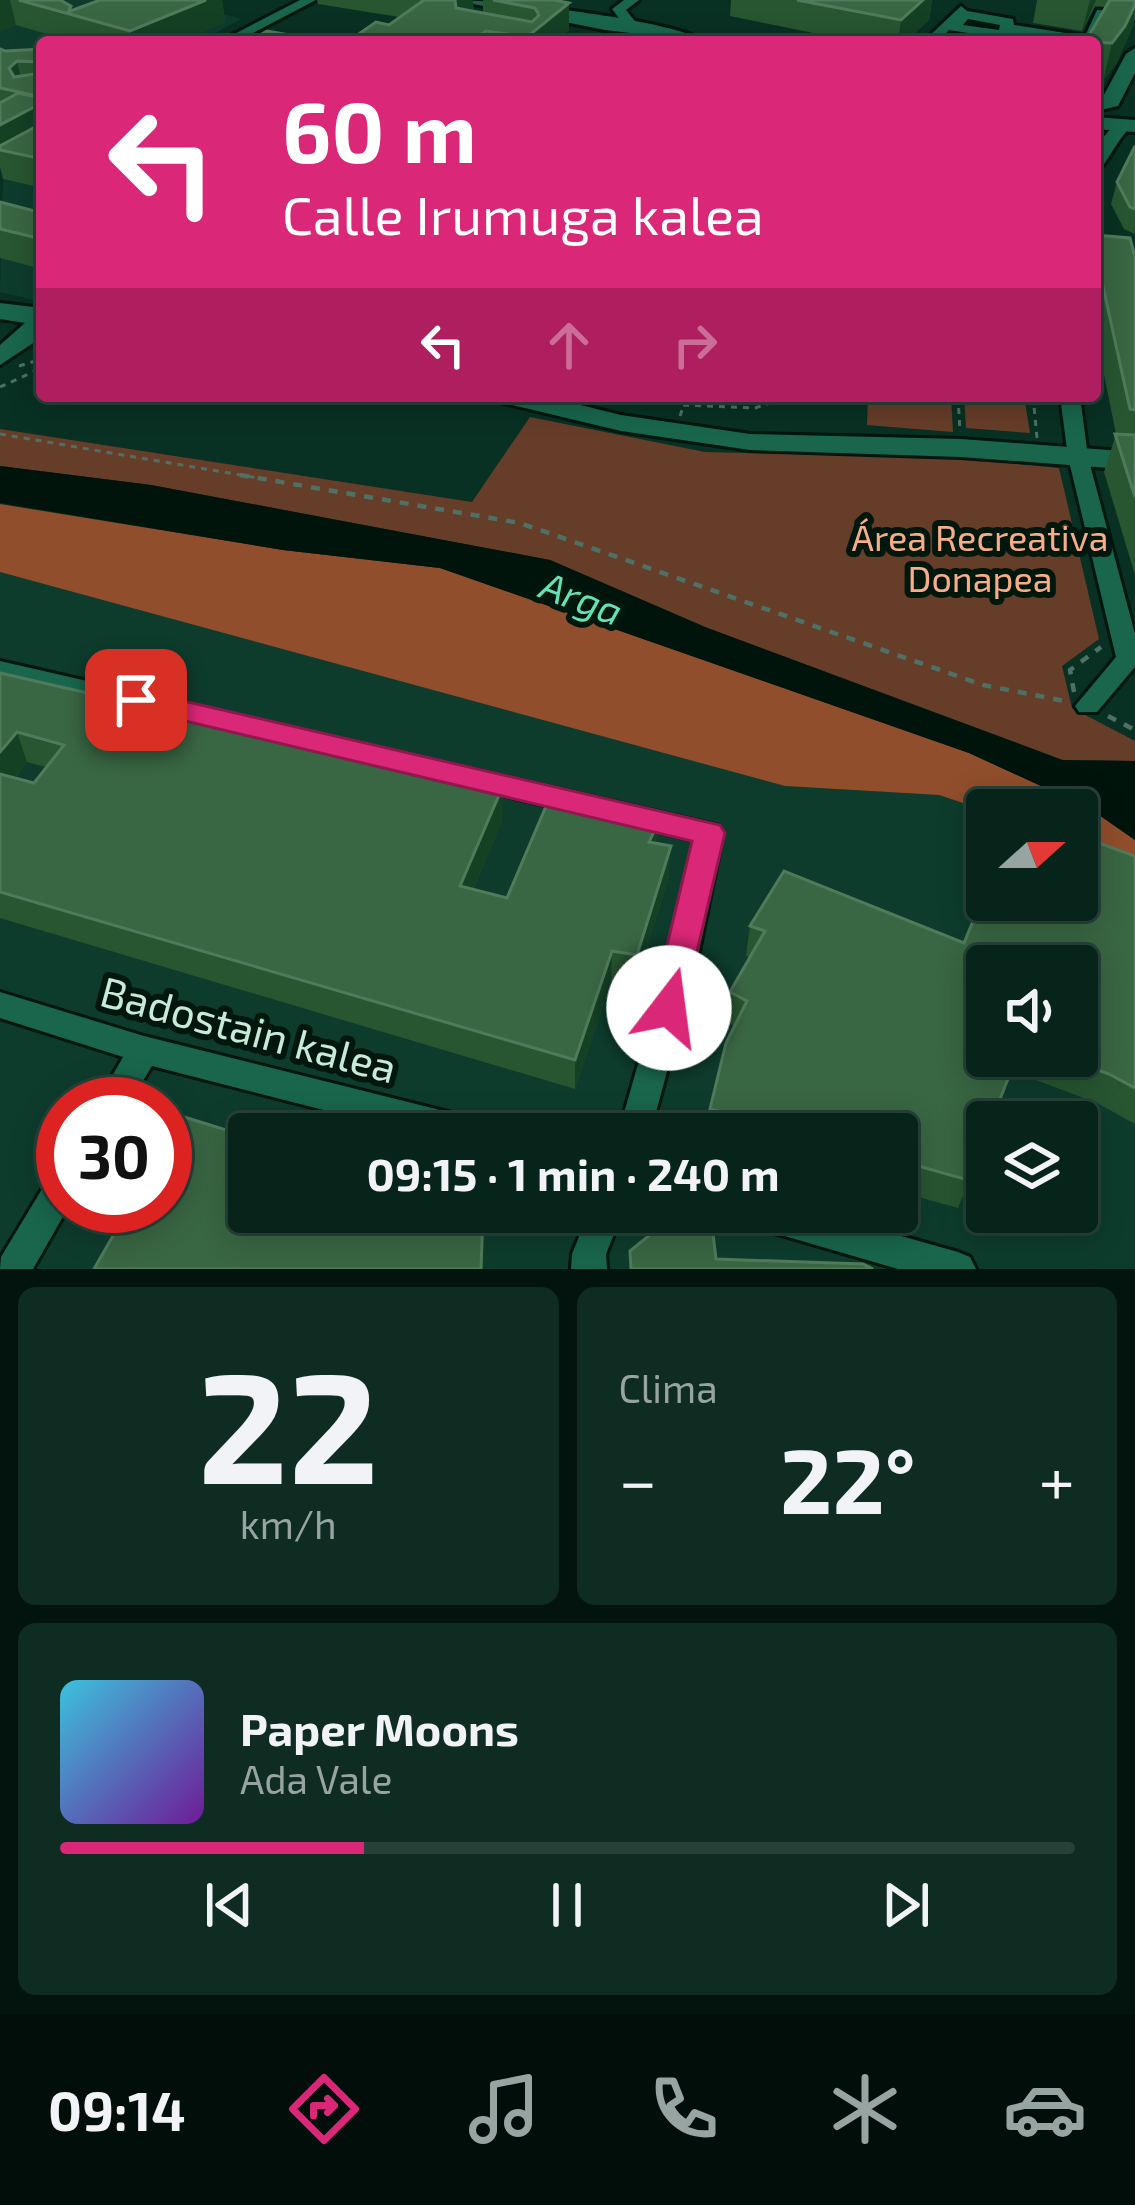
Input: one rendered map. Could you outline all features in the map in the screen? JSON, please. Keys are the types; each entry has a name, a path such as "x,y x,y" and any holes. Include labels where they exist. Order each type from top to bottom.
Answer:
{"street":[{"path":"238,36 310,0"},
{"path":"437,0 495,8"},
{"path":"463,0 629,35"},
{"path":"629,35 619,10 633,0"},
{"path":"936,36 971,0"},
{"path":"1091,36 1102,13 1135,16"},
{"path":"1006,28 1057,36"},
{"path":"1101,156 1122,115 1135,54"},
{"path":"0,311 36,330"},
{"path":"0,361 36,335"},
{"path":"535,402 621,423 750,442 1135,461"},
{"path":"1071,402 1078,457 1129,658 1121,674 1082,705"},
{"path":"0,669 709,833 681,966 640,1113"},
{"name":"Badostain kalea","path":"0,1005 144,1050 393,1113"},
{"path":"128,1077 144,1050"},
{"path":"13,1269 36,1231"},
{"path":"589,1269 598,1233"},
{"path":"831,1233 958,1269"}],"path":[{"path":"0,387 36,371"},
{"path":"683,406 755,408 773,402"},
{"path":"958,402 961,441"},
{"path":"0,434 520,523 983,685 1082,705 1135,730"},
{"path":"1082,705 1070,670 1122,639"}],"shaded area":[{"path":"39,0 99,0 137,11 174,0 241,19 210,36 36,36 36,59 0,48 0,12"},
{"path":"3,179 36,187 36,301 0,292"},
{"path":"0,504 283,550 440,568 969,753 1048,789 966,789 966,804 939,795 785,786 0,572"},
{"path":"0,572 785,786 939,795 966,804 966,921 1098,921 1098,886 1135,861 1135,1269 0,1269"},
{"path":"1098,814 1135,840 1135,861 1098,848"}],"green space":[{"path":"868,402 951,402 953,432 867,425"},
{"path":"964,402 1025,402 1030,433 966,428"},
{"name":"Área Recreativa Donapea","path":"530,417 705,452 959,458 1059,468 1099,639 1062,666 1072,708 1135,741 1135,761 1063,760 705,627 550,560 151,485 0,466 0,429 472,502"}],"water":[{"name":"Arga","path":"0,466 151,485 550,560 705,627 1062,760 1135,761 1135,840 1098,814 1098,789 1048,789 969,753 440,568 283,550 0,503"}],"building":[{"path":"19,0 60,0 71,6 68,12 100,0 206,0 130,31"},
{"path":"424,0 455,0 456,8 532,22 539,15 535,8 493,0 569,3 528,36 486,31 479,36 356,36 376,22 389,25"},
{"path":"797,0 923,0 901,20"},
{"path":"1110,0 1135,0 1112,43 1089,36"},
{"path":"267,31 295,36 258,36"},
{"path":"0,49 36,49 36,62 17,61 9,68 14,77 36,74 36,96 0,88"},
{"path":"18,93 36,97 36,106 0,125 0,103"},
{"path":"36,127 36,158 0,150"},
{"path":"1135,146 1135,209 1117,182"},
{"path":"0,202 36,211 36,238 0,229"},
{"path":"1101,236 1130,238 1135,257 1135,410 1130,409 1101,277"},
{"path":"1115,434 1135,435 1135,497"},
{"path":"0,673 502,788 460,886 507,898 547,804 658,823 649,842 671,846 637,955 612,951 575,1060 0,892 0,774 34,783 64,745 17,732 0,752"},
{"path":"1098,843 1135,856 1135,1088 1098,1070 1098,945 966,945 966,1077 1009,1077 999,1101 966,1101 966,1179 918,1166 918,1113 725,1113 710,1109 726,1043 747,1001 730,992 765,931 750,926 784,871 964,943 973,921 1098,921"},
{"path":"192,1119 228,1131 228,1233 482,1233 481,1269 94,1269 115,1233 192,1233"},
{"path":"652,1233 713,1233 716,1259 863,1264 873,1269 631,1269 630,1251"}],"route":[{"path":"136,700 709,833 669,1008"}]}
